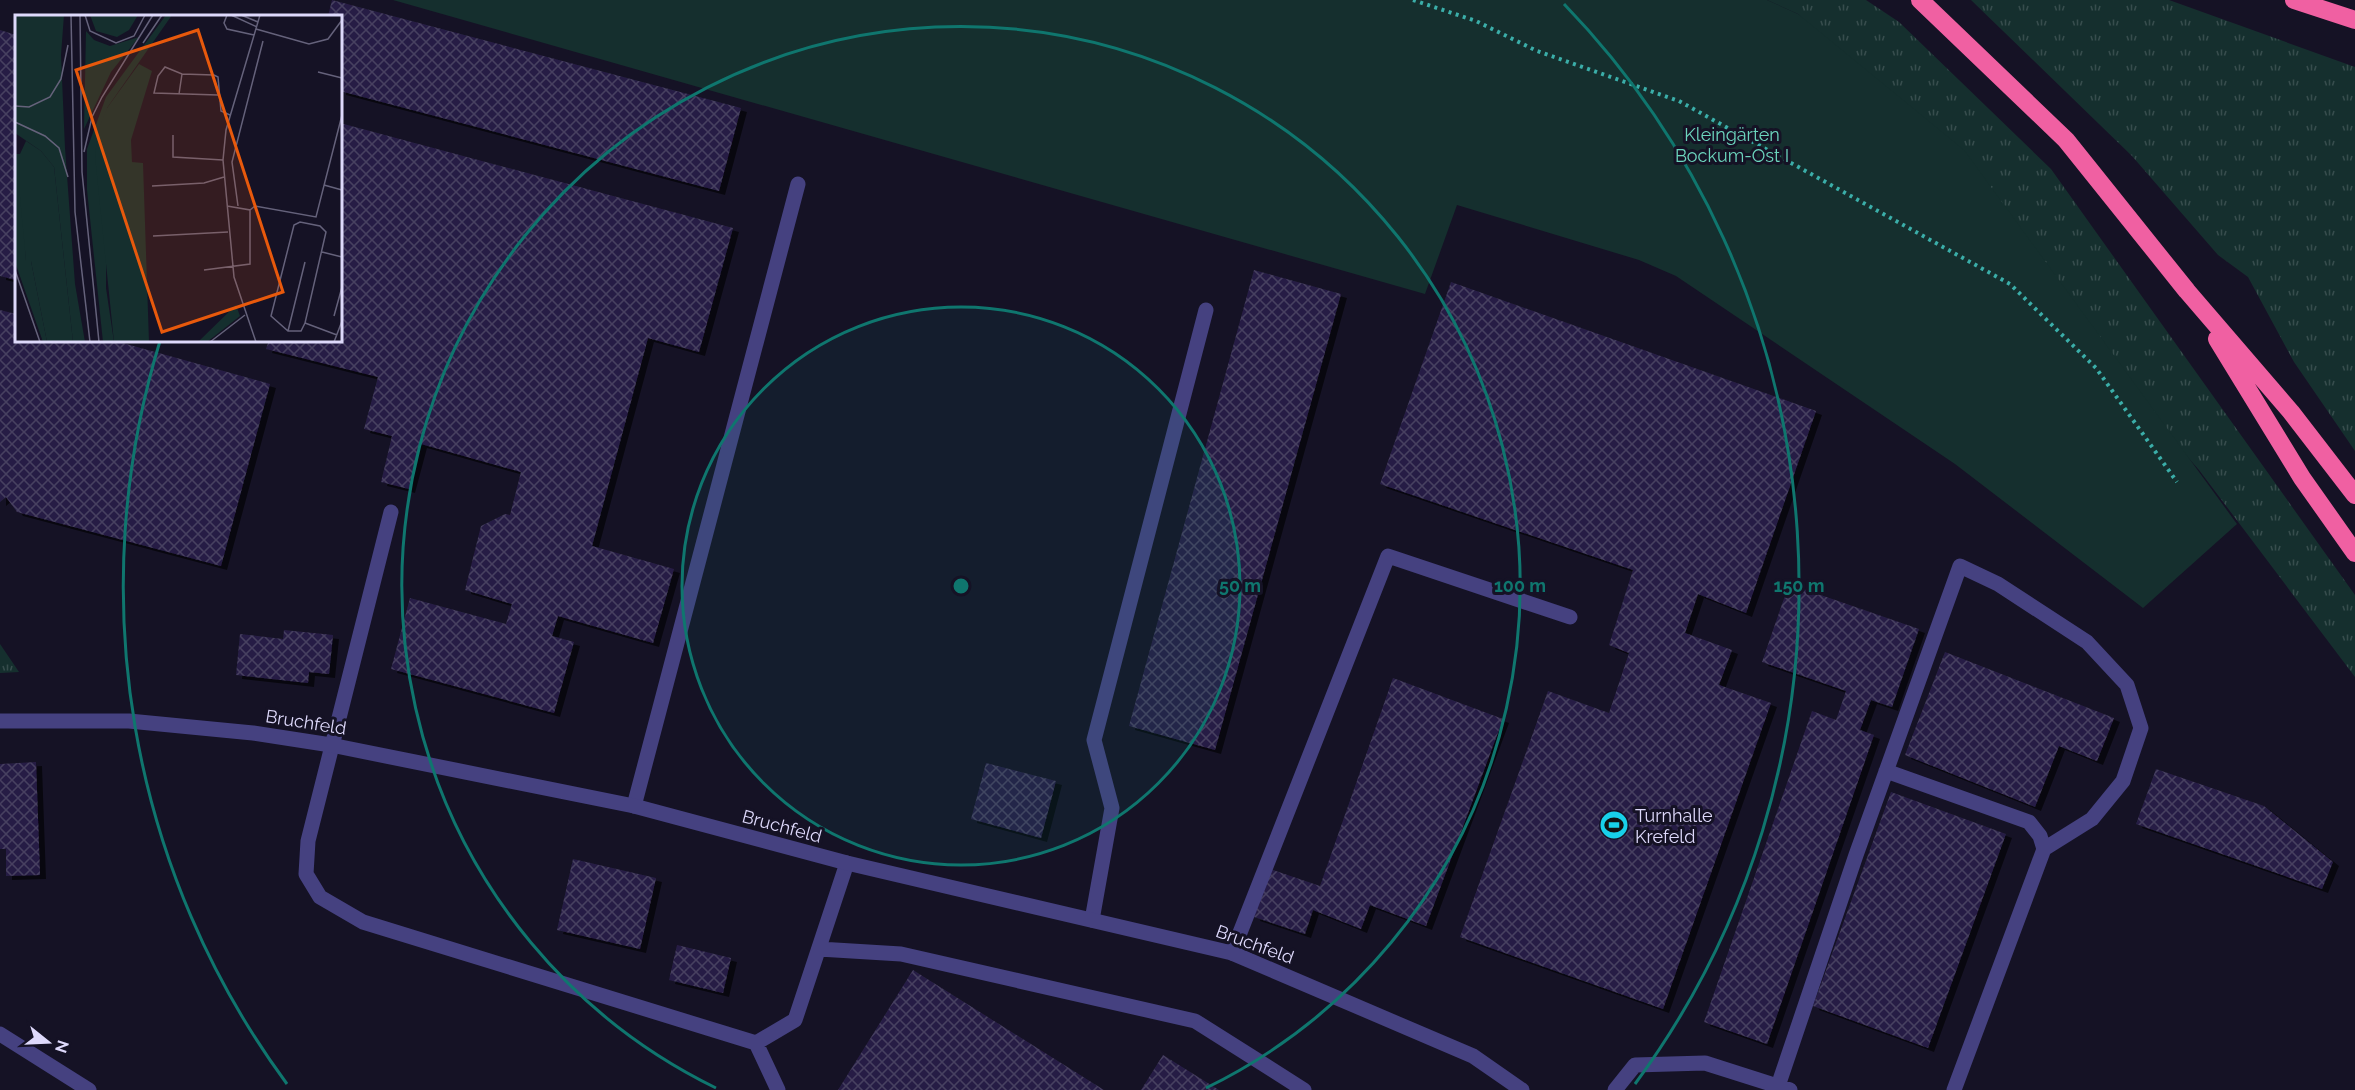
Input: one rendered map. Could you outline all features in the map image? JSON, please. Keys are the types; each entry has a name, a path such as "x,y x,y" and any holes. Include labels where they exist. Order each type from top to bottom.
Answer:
{"highway":[{"path":"1920,0 2066,140 2187,291 2291,412 2355,495"},
{"path":"2294,0 2355,20"},
{"path":"2187,291 2302,478 2355,553"}],"street":[{"path":"634,806 798,184"},
{"path":"1092,920 1112,808 1094,740 1206,310"},
{"path":"391,512 331,745 309,841 306,873 320,897 363,922 756,1044 778,1090"},
{"path":"1232,952 1388,556 1570,617"},
{"path":"1615,1090 1635,1065 1705,1063 1784,1088 1886,771 1960,566 1998,584 2086,642 2127,685 2141,728 2123,781 2092,819 2044,849 1954,1090"},
{"name":"Bruchfeld","path":"0,721 129,721 253,733 331,745 634,806 847,863 1232,952 1473,1056 1522,1090"},
{"path":"1886,771 2029,822 2040,836 2044,849"},
{"path":"756,1044 795,1020 847,863"},
{"path":"819,949 902,954 1195,1021 1304,1090"},
{"path":"0,1034 89,1090"}],"path":[{"path":"1413,0 1476,21 1537,51 1679,101 2010,285 2096,368 2177,482"}],"green space":[{"name":"Kleingärten Bockum-Ost I","path":"393,0 1767,0 1798,14 1964,150 2237,524 2143,608 1955,464 1676,276 1639,260 1457,205 1425,294"},
{"path":"1767,0 1866,0 1899,22 2051,169 2355,595 2355,677 2199,470 1798,14"},
{"path":"1971,0 2169,0 2355,67 2355,451 2294,362 2248,277 2218,255 2132,156"},
{"path":"0,644 19,672 0,673"}],"building":[{"path":"332,0 741,108 719,191 342,92 342,15 328,15"},
{"path":"0,30 15,35 15,280 0,276"},
{"path":"342,124 733,228 699,352 648,338 592,546 674,569 653,643 558,616 552,636 574,642 554,713 391,669 410,598 506,624 512,604 465,590 481,526 505,514 510,515 521,472 421,444 409,489 381,482 392,436 364,429 378,377 266,349 268,342 342,342"},
{"path":"1254,270 1341,294 1215,750 1129,726"},
{"path":"1451,282 1816,411 1746,613 1698,594 1685,633 1732,650 1719,685 1771,703 1663,1009 1460,937 1548,691 1609,713 1629,653 1609,645 1633,570 1380,484"},
{"path":"0,310 15,314 15,342 119,342 270,384 221,566 17,512 6,497 0,502"},
{"path":"1789,584 1919,629 1892,707 1871,700 1860,730 1874,735 1767,1044 1704,1022 1812,711 1836,720 1846,691 1762,662"},
{"path":"284,630 333,635 329,674 309,672 308,683 236,675 240,634 283,639"},
{"path":"1945,652 2114,718 2097,761 2059,746 2035,807 1905,755"},
{"path":"1393,678 1503,719 1426,926 1370,905 1361,929 1313,910 1305,934 1254,917 1270,869 1320,886"},
{"path":"36,762 40,875 6,876 6,849 0,849 0,764"},
{"path":"986,763 1056,781 1041,838 971,819"},
{"path":"2156,769 2264,806 2333,862 2322,889 2136,824"},
{"path":"1891,792 2006,834 1928,1048 1813,1006"},
{"path":"573,859 656,878 640,949 557,930"},
{"path":"677,945 731,958 723,993 669,980"},
{"path":"913,970 1104,1090 838,1090"},
{"path":"1163,1055 1219,1090 1141,1090"}],"place":[{"name":"Turnhalle Krefeld","path":"1614,825"}]}
